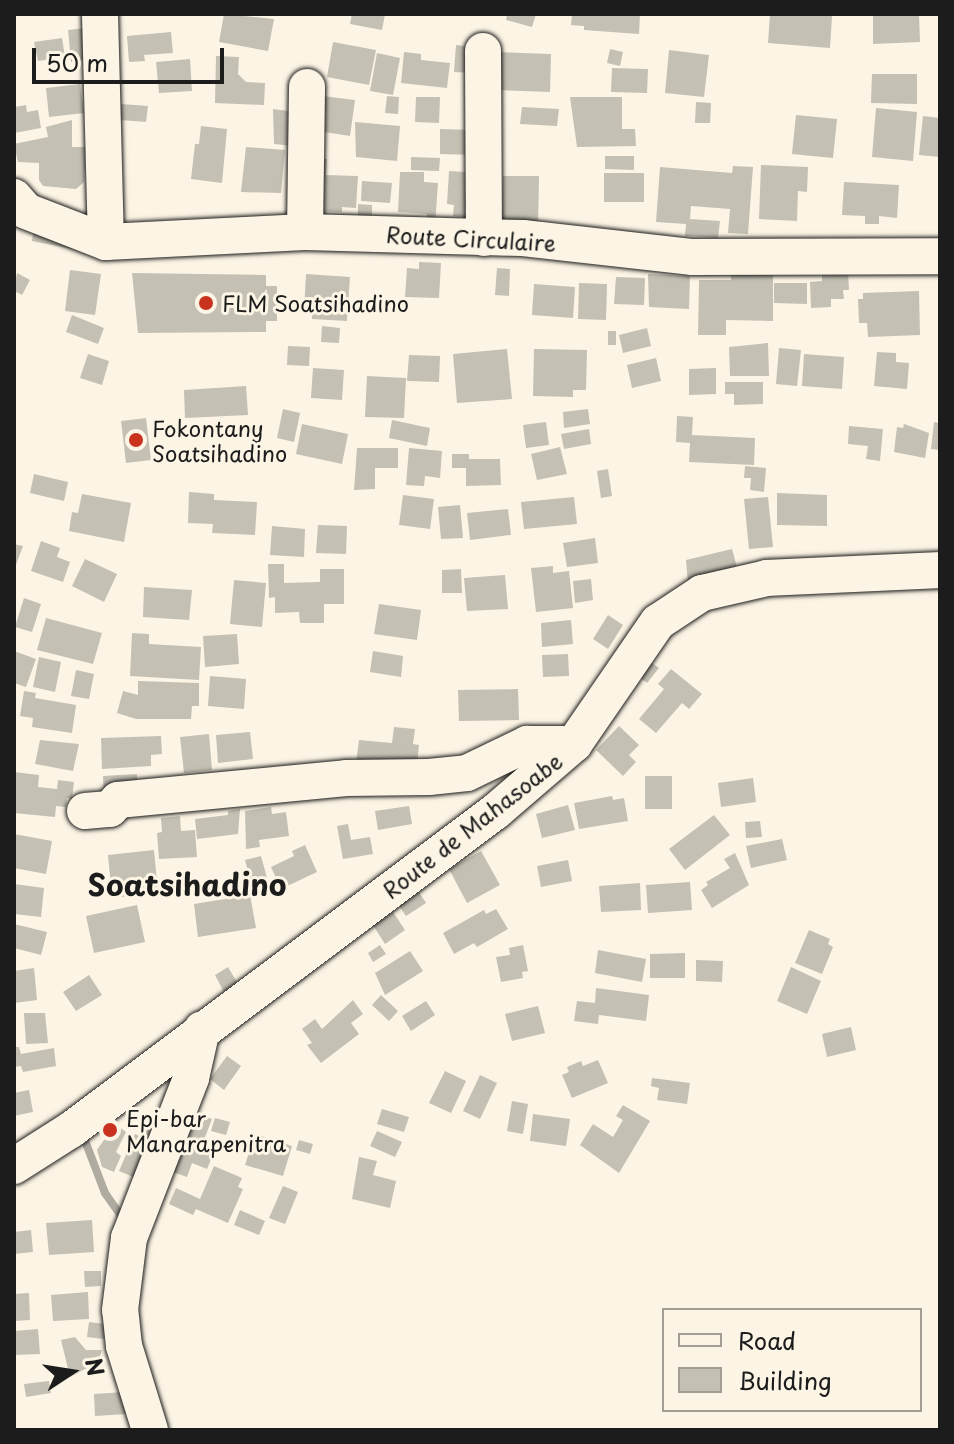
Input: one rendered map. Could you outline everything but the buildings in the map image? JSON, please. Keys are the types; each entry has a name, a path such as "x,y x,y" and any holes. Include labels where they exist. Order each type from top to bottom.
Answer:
{"street":[{"path":"100,14 106,242"},
{"path":"483,51 484,238"},
{"path":"305,232 307,87"},
{"name":"Route Circulaire","path":"14,197 26,211 106,242 305,232 523,238 693,257 940,256"},
{"name":"Route de Mahasoabe","path":"14,1166 72,1129 496,811 574,744 658,622 702,593 767,578 940,570"},
{"path":"85,811 110,809 118,800 133,798 346,778 429,777 467,773 527,744 574,744"},
{"path":"150,1430 123,1334 120,1310 131,1231 191,1078 202,1029"}],"waterway":[{"path":"84,1138 105,1193 124,1220"}],"place":[{"name":"FLM Soatsihadino","path":"206,303"},
{"name":"Fokontany Soatsihadino","path":"136,440"},
{"name":"Epi-bar Manarapenitra","path":"110,1130"}],"district":[{"name":"Soatsihadino","path":"187,884"}]}
